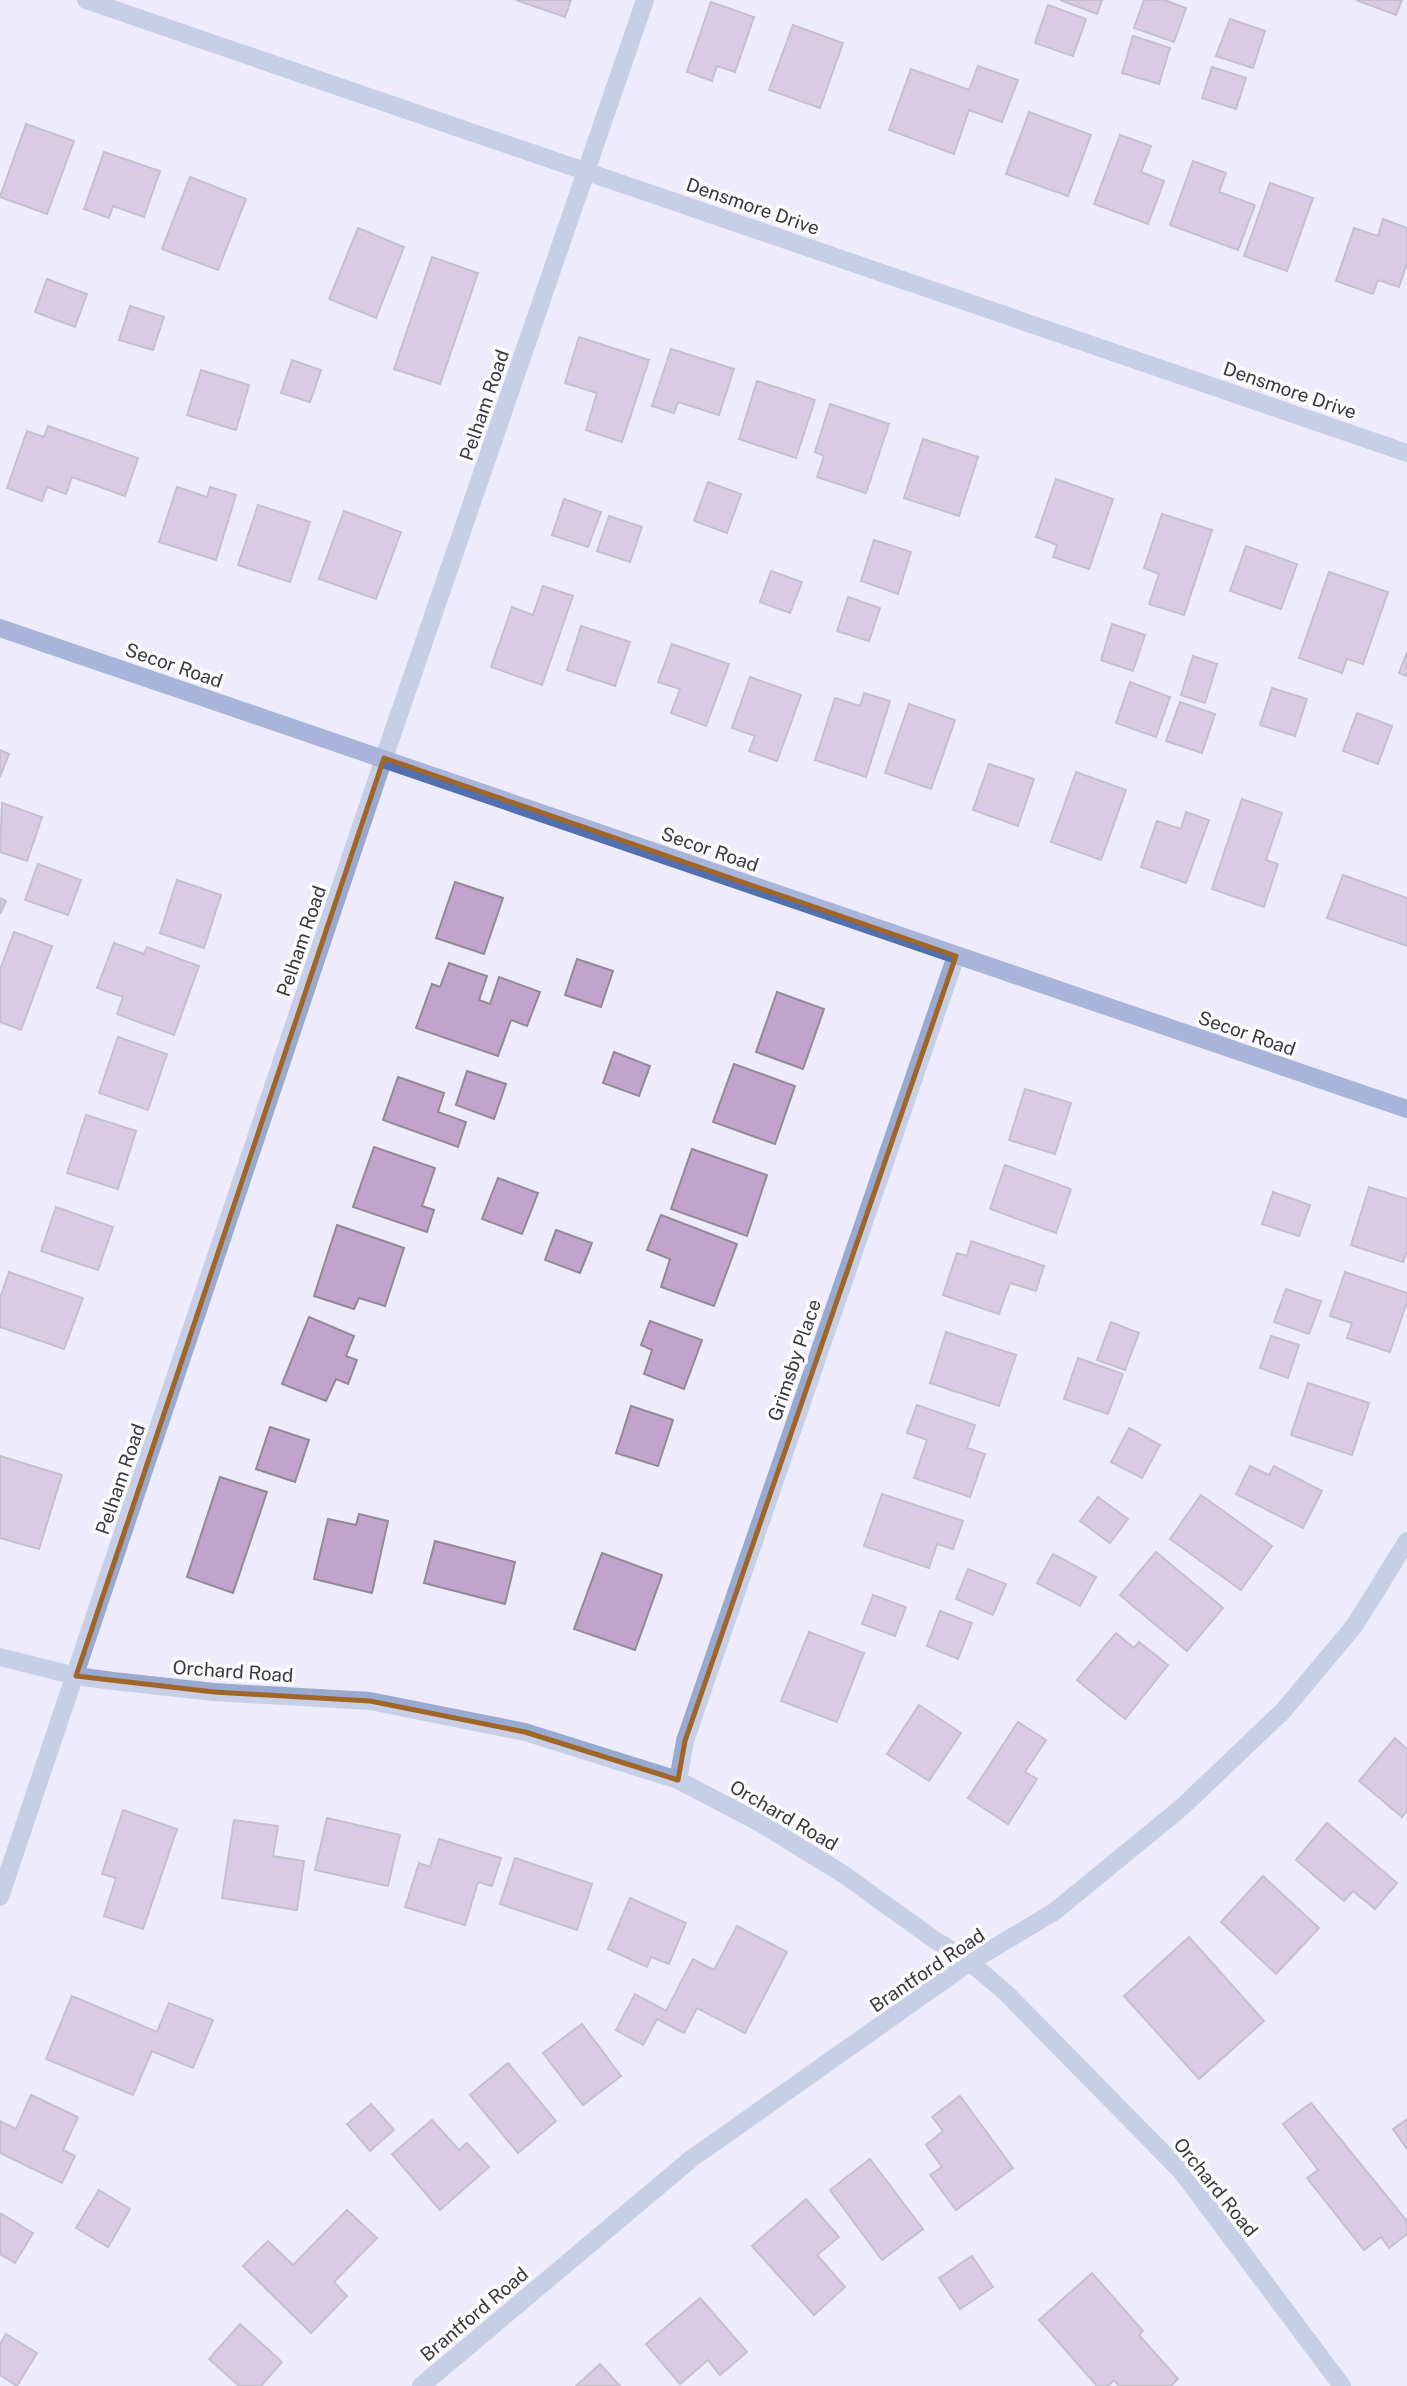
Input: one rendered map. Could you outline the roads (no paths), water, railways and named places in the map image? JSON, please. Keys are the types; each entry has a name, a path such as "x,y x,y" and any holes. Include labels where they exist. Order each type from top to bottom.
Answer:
{"main road":[{"name":"Secor Road","path":"0,628 1407,1109"}],"street":[{"name":"Densmore Drive","path":"86,0 1407,453"},
{"name":"Pelham Road","path":"0,1897 384,758 645,0"},
{"name":"Grimsby Place","path":"678,1780 685,1741 956,956"},
{"name":"Brantford Road","path":"421,2386 691,2159 970,1962 1054,1912 1181,1808 1283,1710 1355,1625 1407,1541"},
{"name":"Orchard Road","path":"0,1657 76,1676 214,1692 370,1701 525,1732 678,1780 760,1823 843,1874 970,1962 1006,1993 1182,2172 1342,2386"}]}
